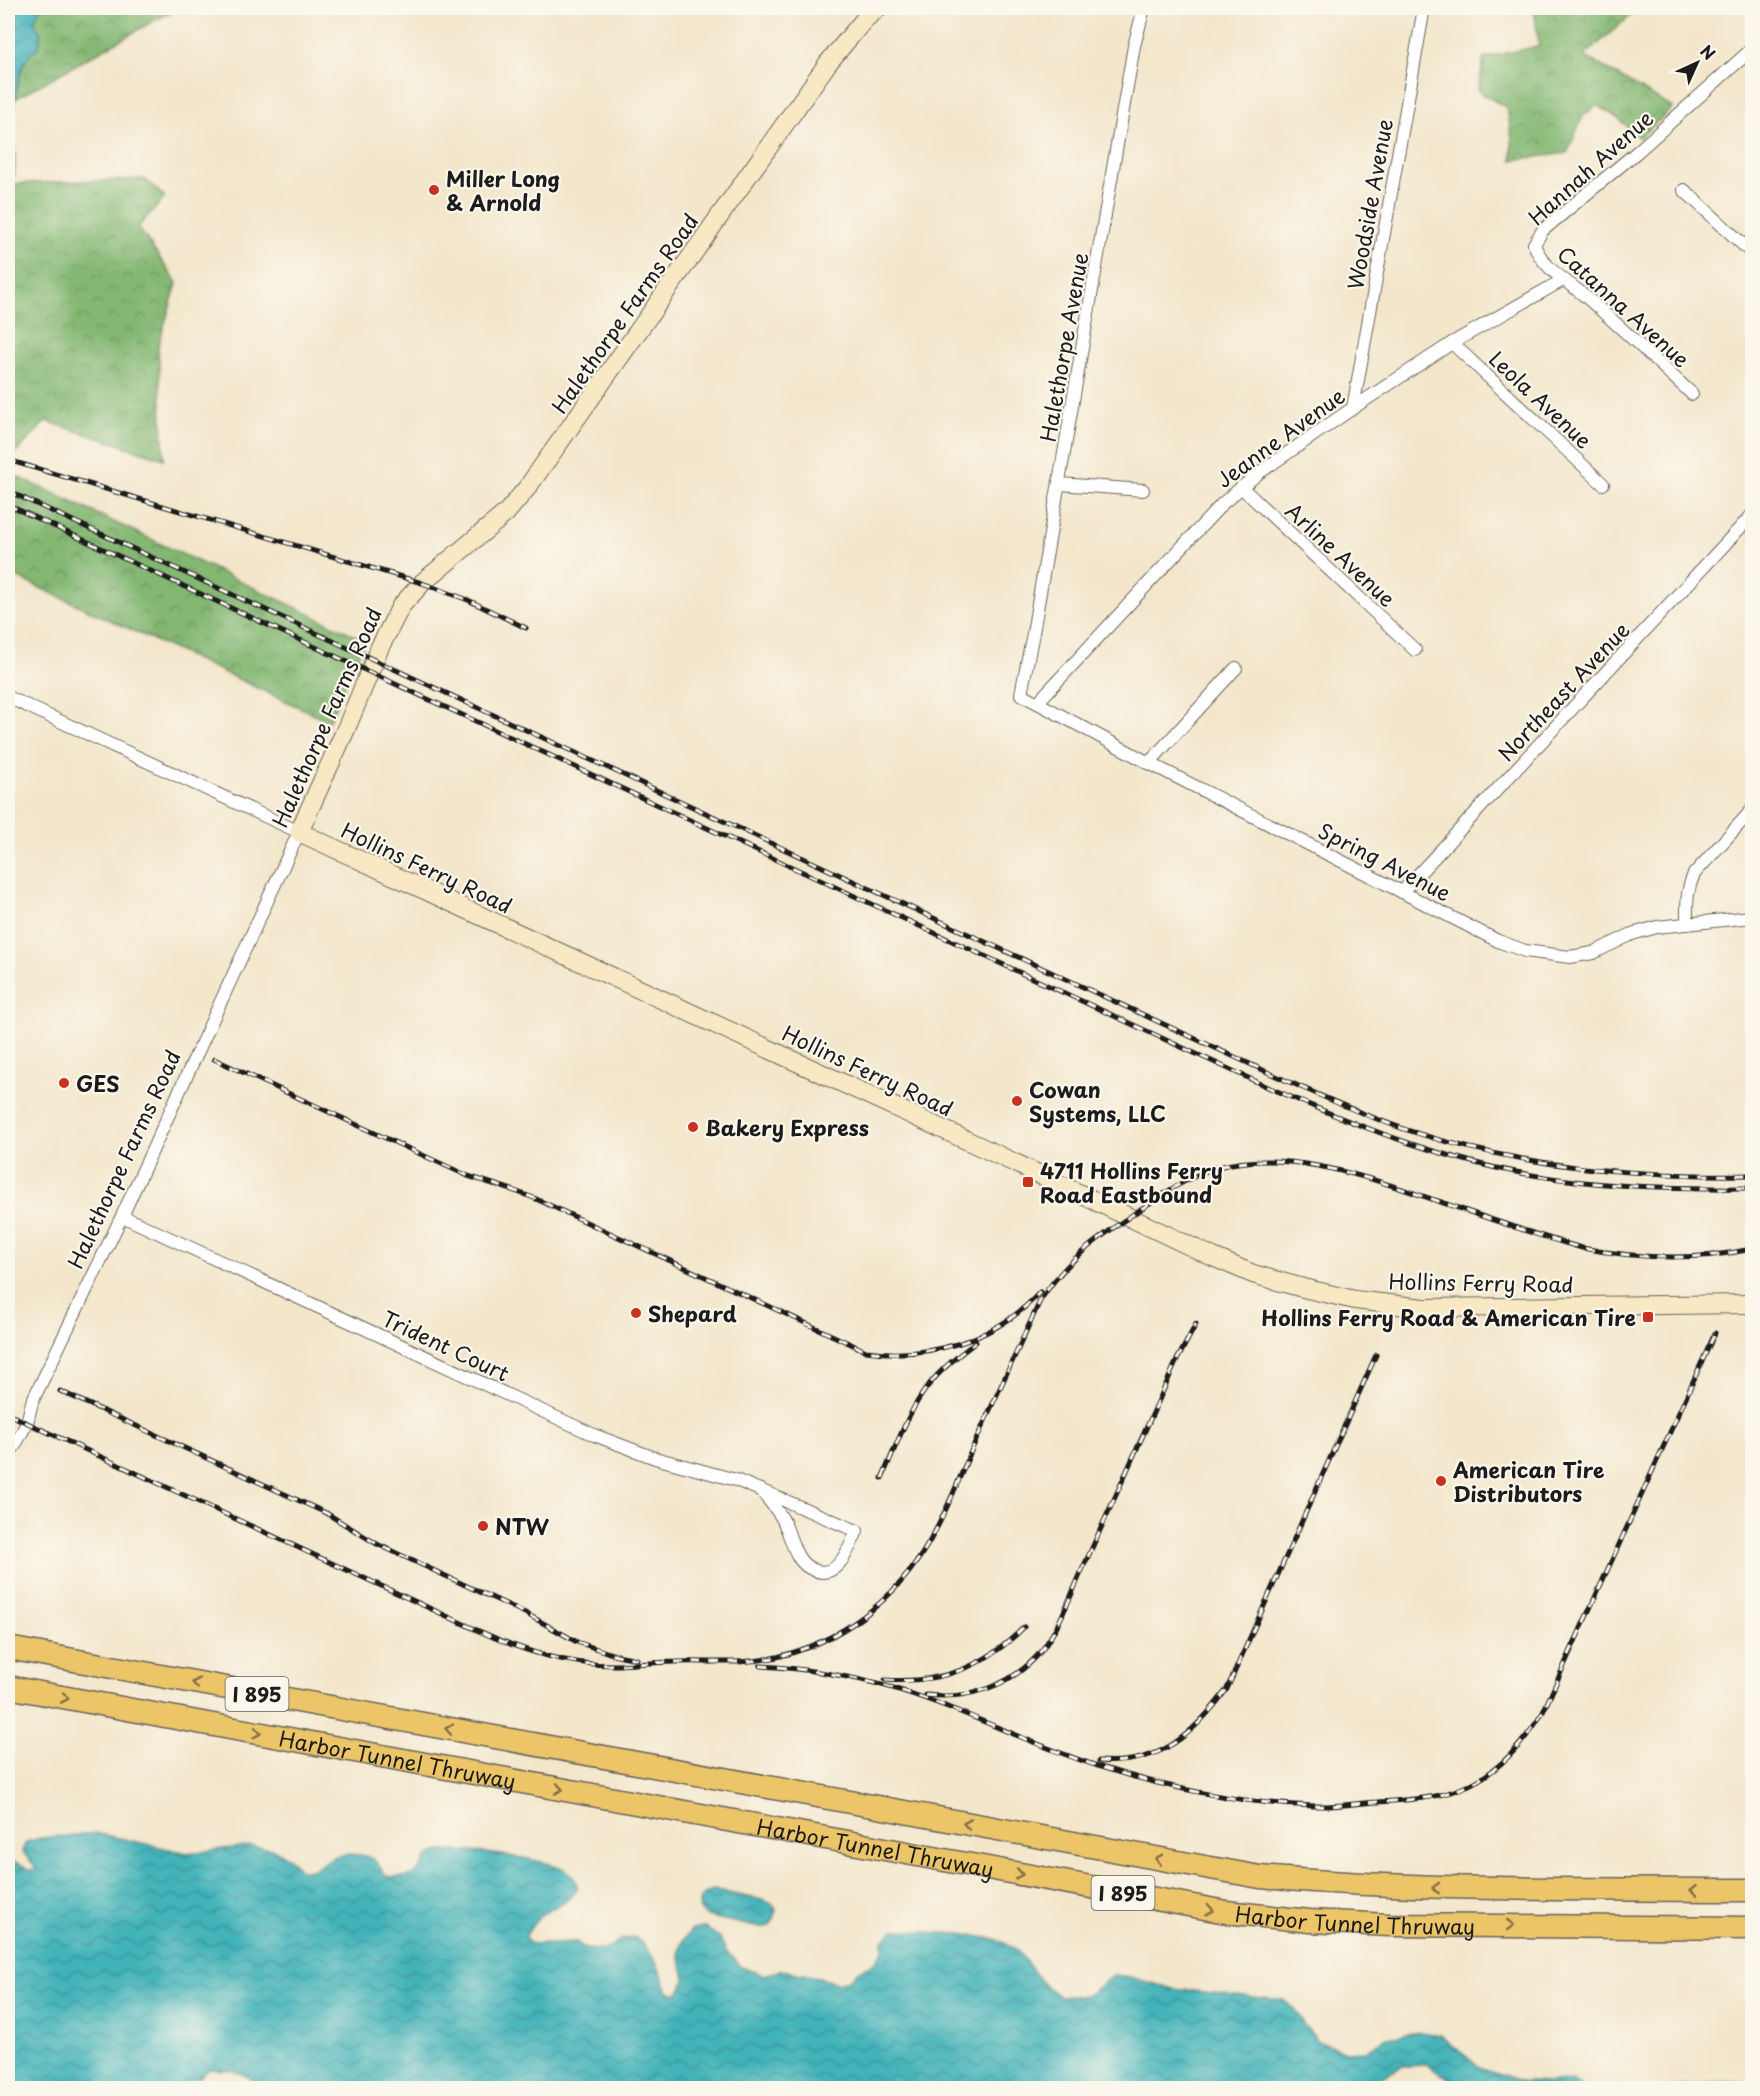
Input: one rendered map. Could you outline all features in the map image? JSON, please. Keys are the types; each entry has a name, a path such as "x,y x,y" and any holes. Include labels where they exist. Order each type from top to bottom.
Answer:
{"highway":[{"name":"Harbor Tunnel Thruway","path":"8,1648 1260,1877 1339,1884 1428,1887 1752,1890"},
{"name":"Harbor Tunnel Thruway","path":"8,1687 1226,1912 1310,1922 1390,1925 1752,1928"}],"street":[{"name":"Halethorpe Farms Road","path":"14,1447 27,1423 32,1402 122,1216 401,606 422,583 506,513 527,488 828,63 864,20 878,8"},
{"name":"Halethorpe Avenue","path":"1021,694 1134,46 1144,8"},
{"name":"Woodside Avenue","path":"1353,408 1424,8"},
{"name":"Hannah Avenue","path":"1534,244 1543,231 1646,144 1752,49"},
{"path":"1684,190 1752,253"},
{"name":"Catanna Avenue","path":"1534,244 1542,260 1563,280 1585,296 1692,393"},
{"name":"Jeanne Avenue","path":"1038,702 1223,503 1240,488 1353,408 1452,343 1563,280"},
{"name":"Leola Avenue","path":"1452,343 1603,484"},
{"path":"1059,484 1143,490"},
{"name":"Arline Avenue","path":"1240,488 1415,650"},
{"name":"Northeast Avenue","path":"1402,892 1752,515"},
{"path":"1149,763 1236,668"},
{"name":"Spring Avenue","path":"1021,694 1149,763 1498,941 1525,951 1570,957 1593,953 1632,934 1657,927 1752,917"},
{"name":"Hollins Ferry Road","path":"8,697 1253,1274 1355,1300 1424,1308 1752,1304"},
{"path":"1687,924 1686,899 1694,874 1752,810"},
{"name":"Trident Court","path":"122,1216 594,1435 655,1458 712,1473 761,1490 857,1531 845,1557 830,1571 819,1572 810,1569 801,1561 781,1517 761,1490"}],"green space":[{"path":"8,8 183,8 157,19 8,103"},
{"path":"1534,8 1639,8 1584,56 1673,108 1639,138 1619,119 1597,105 1583,116 1567,153 1512,160 1512,139 1507,108 1478,91 1484,58 1539,46"},
{"path":"145,179 165,197 138,227 177,283 158,346 164,459 46,421 8,461 8,184"},
{"path":"8,472 365,640 329,721 8,573"}],"water":[{"path":"19,8 40,8 35,20 40,32 40,41 24,63 18,84 12,122 15,172 8,188 8,91 14,69 10,39 17,26 16,16"},
{"path":"96,1833 187,1853 251,1846 273,1849 289,1858 300,1870 315,1868 334,1857 349,1854 371,1858 386,1876 407,1876 420,1869 431,1854 447,1851 504,1855 560,1867 574,1877 578,1888 566,1901 543,1914 535,1922 525,1937 531,1944 577,1942 585,1949 605,1950 620,1940 635,1937 656,1962 668,1992 677,1994 685,1982 679,1952 682,1943 692,1929 705,1928 720,1938 726,1951 741,1967 763,1975 782,1970 836,1983 849,1980 857,1971 874,1963 883,1951 883,1940 894,1930 959,1934 997,1939 1016,1949 1045,1986 1061,1997 1088,1995 1113,1975 1130,1977 1173,1989 1284,2000 1296,2011 1304,2025 1318,2041 1345,2052 1366,2051 1387,2037 1421,2032 1440,2035 1479,2067 1524,2082 1549,2083 1571,2080 1583,2088 1465,2088 1427,2065 1403,2066 1360,2088 262,2088 247,2076 230,2070 209,2069 192,2084 183,2088 8,2088 8,1861 13,1861 33,1871 35,1866 22,1851 26,1842 41,1838"},
{"path":"713,1890 773,1904 776,1910 774,1919 769,1926 761,1928 706,1916 700,1910 700,1900 703,1895"}],"waterway":[{"path":"10,87 13,73"},
{"path":"1675,2088 1752,2081"}],"railway":[{"path":"8,460 422,583 468,600 526,628"},
{"path":"8,491 1276,1076 1374,1118 1450,1143 1535,1161 1664,1174 1752,1175"},
{"path":"8,505 1270,1088 1360,1126 1454,1157 1527,1174 1602,1184 1677,1188 1752,1188"},
{"path":"214,1059 468,1176 534,1198 866,1351 914,1352 960,1343 1004,1323 1040,1292"},
{"path":"8,1414 479,1631 529,1651 564,1660 600,1665 752,1661 777,1657 823,1641 864,1616 900,1583 928,1544 940,1521 1031,1319 1049,1287 1071,1263 1108,1232 1155,1199 1196,1175 1218,1167 1245,1162 1301,1163 1383,1183 1582,1248 1667,1257 1731,1253 1752,1249"},
{"path":"926,1695 957,1695 986,1689 1026,1667 1045,1646 1065,1609 1177,1360 1196,1324"},
{"path":"760,1666 827,1673 893,1688 945,1706 1075,1758 1126,1775 1206,1794 1288,1805 1322,1806 1410,1800 1452,1792 1475,1782 1498,1766 1519,1746 1543,1712 1715,1333"},
{"path":"882,1478 902,1430 921,1396 944,1368 976,1342"},
{"path":"1099,1761 1140,1758 1173,1744 1202,1720 1227,1689 1376,1355"},
{"path":"60,1391 326,1513 377,1544 525,1613 577,1642 612,1654 637,1659"},
{"path":"885,1680 925,1679 961,1670 994,1653 1024,1627"}],"place":[{"name":"Miller Long & Arnold","path":"434,190"},
{"name":"GES","path":"64,1083"},
{"name":"Cowan Systems, LLC","path":"1017,1101"},
{"name":"Bakery Express","path":"693,1127"},
{"name":"4711 Hollins Ferry Road Eastbound","path":"1028,1182"},
{"name":"Shepard","path":"636,1313"},
{"name":"Hollins Ferry Road & American Tire","path":"1648,1317"},
{"name":"American Tire Distributors","path":"1441,1481"},
{"name":"NTW","path":"483,1526"}]}
